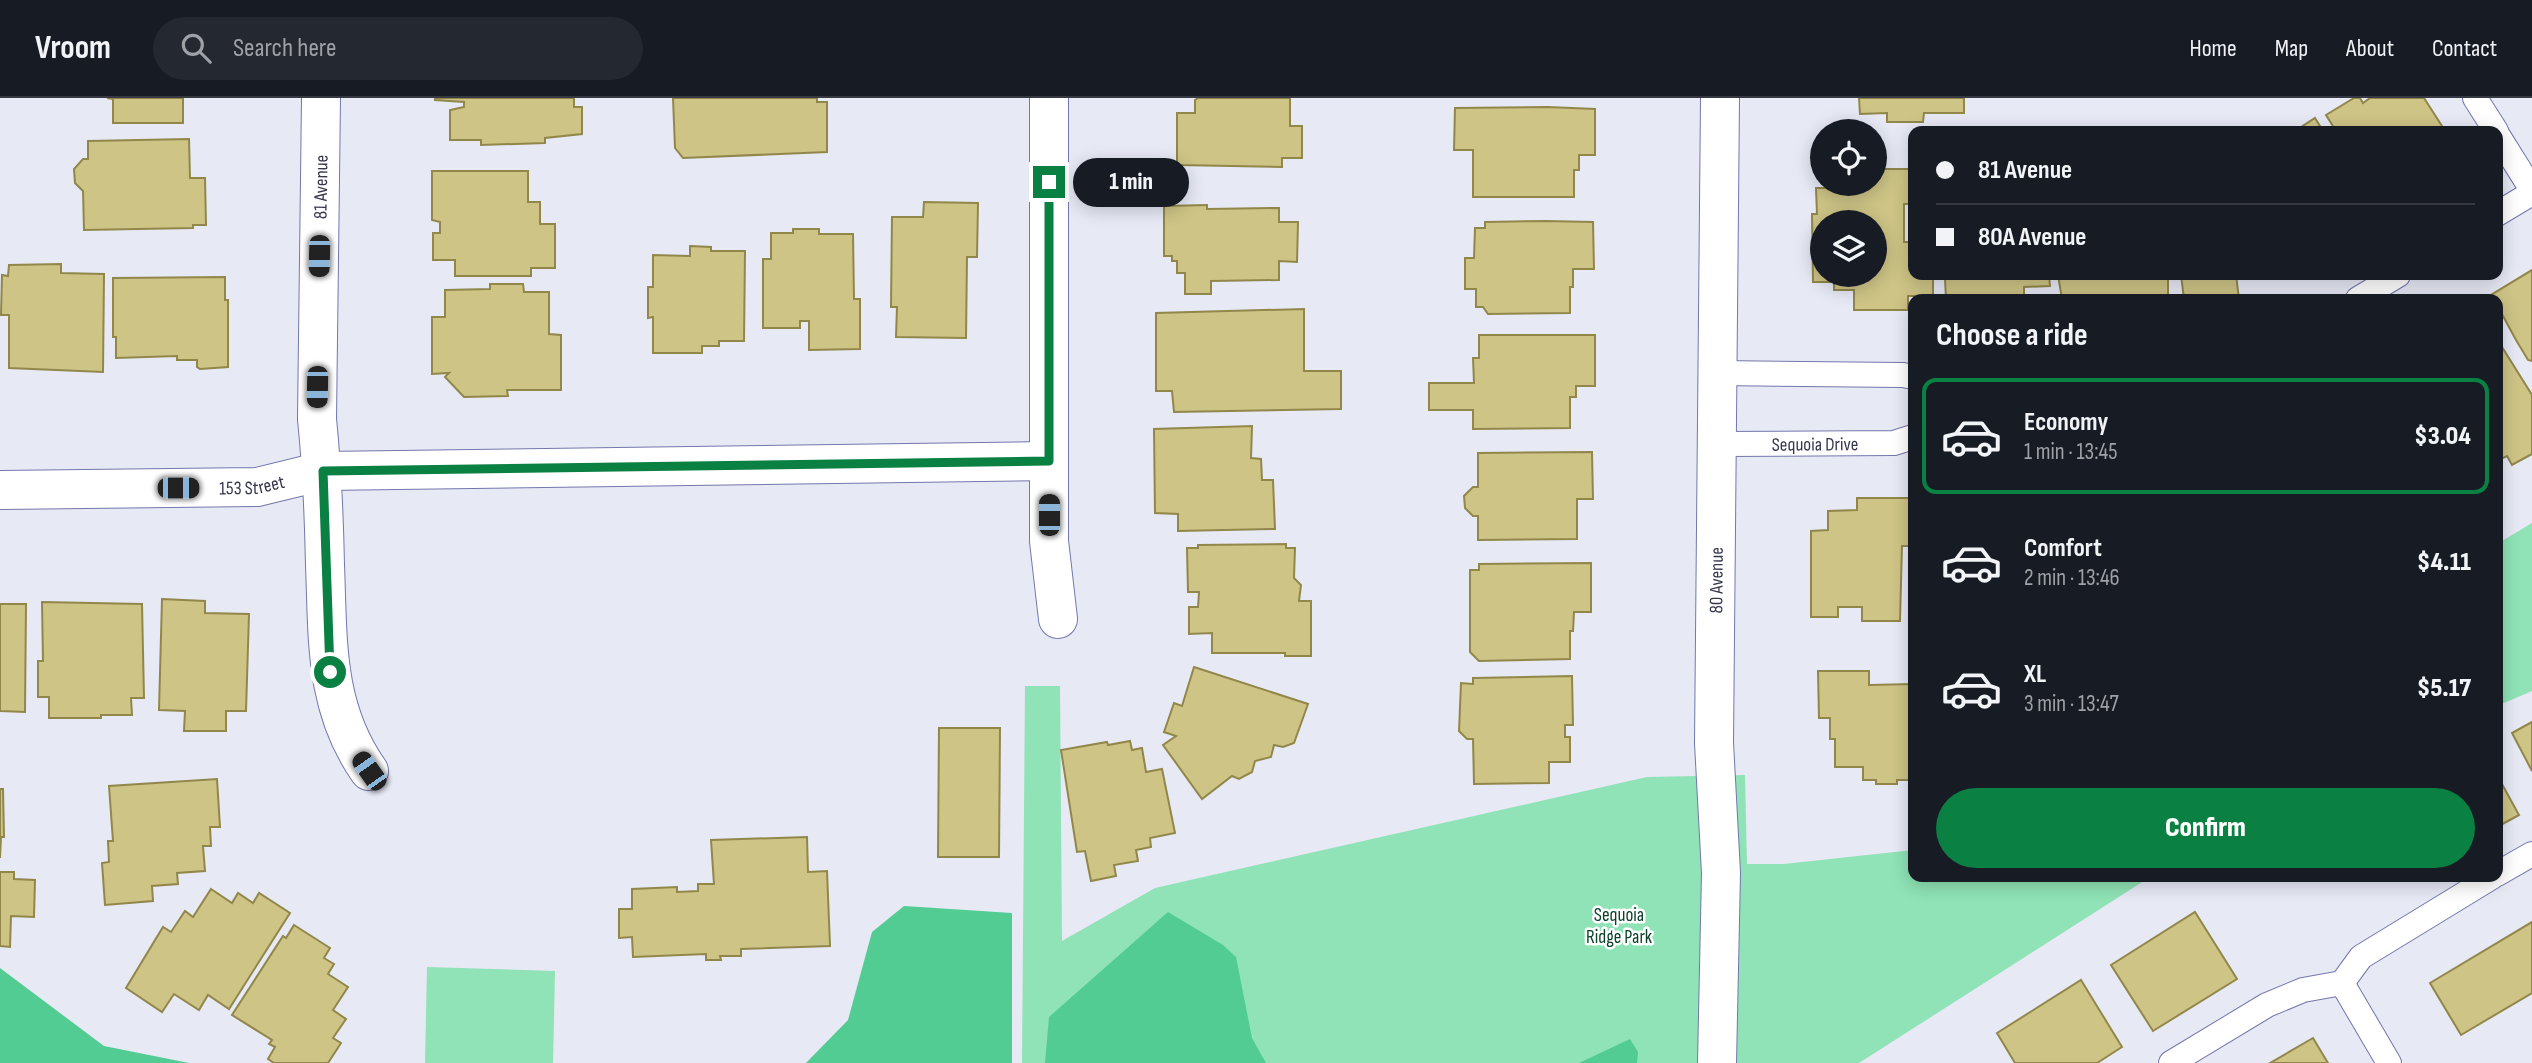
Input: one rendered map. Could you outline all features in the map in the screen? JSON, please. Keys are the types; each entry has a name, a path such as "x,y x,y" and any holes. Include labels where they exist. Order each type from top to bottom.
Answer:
{"street":[{"name":"81 Avenue","path":"321,98 317,419 323,471 330,672 340,717 355,751 369,771"},
{"path":"1049,98 1049,541 1058,619"},
{"name":"80 Avenue","path":"1717,1063 1721,873 1714,743 1720,98"},
{"name":"153 Street","path":"0,490 257,487 323,471 1049,461"}],"lane":[{"path":"2475,98 2492,126"},
{"path":"2503,143 2532,191 2503,210"},
{"path":"2366,294 2390,280"},
{"path":"1717,373 1908,376"},
{"name":"Sequoia Drive","path":"1717,444 1894,443 1908,439"},
{"path":"2503,871 2532,854"},
{"path":"2171,1063 2267,1005 2303,990 2342,983 2361,957 2484,882"},
{"path":"2342,983 2389,1063"}],"green space":[{"path":"2532,523 2532,691 2503,703 2503,540"},
{"name":"Sequoia Ridge Park","path":"1025,686 1060,686 1062,941 1155,888 1647,777 1745,775 1747,864 1784,864 1908,851 1908,882 2142,882 1859,1063 1022,1063"},
{"path":"904,906 1012,913 1012,1063 806,1063 848,1020 872,932"},
{"path":"1168,912 1223,945 1236,957 1252,1038 1266,1063 1045,1063 1049,1017"},
{"path":"427,967 555,971 553,1063 425,1063"},
{"path":"0,968 104,1046 189,1063 0,1063"},
{"path":"1630,1039 1638,1052 1637,1063 1579,1063"}],"building":[{"path":"107,98 183,98 183,123 113,123 113,99"},
{"path":"435,98 574,98 574,107 582,107 582,134 545,138 545,143 481,145 481,140 450,140 450,110 464,107 464,102"},
{"path":"673,98 817,98 817,102 827,102 827,152 683,158 675,148"},
{"path":"1290,98 1290,126 1302,126 1302,158 1282,158 1282,167 1177,165 1177,113 1195,113 1195,100"},
{"path":"1859,98 1964,98 1964,113 1924,113 1923,122 1887,122 1887,113 1860,114"},
{"path":"2354,98 2360,98 2363,103 2370,98 2424,98 2442,126 2333,126 2326,115"},
{"path":"1455,108 1595,109 1595,155 1579,155 1579,170 1574,170 1574,197 1473,197 1473,150 1454,150"},
{"path":"2315,118 2320,126 2303,126"},
{"path":"189,139 190,178 205,178 206,225 193,225 193,228 84,230 83,191 75,183 74,169 83,159 88,159 88,141"},
{"path":"1887,169 1908,169 1904,242 1908,242 1908,280 1933,280 1933,294 1908,294 1908,310 1854,310 1854,290 1834,290 1834,287 1887,287 1887,210 1817,210 1816,196 1887,196"},
{"path":"432,171 528,171 528,202 540,202 540,224 555,224 555,268 531,268 531,276 455,276 455,260 433,260 433,233 440,233 440,222 432,220"},
{"path":"924,202 978,203 977,257 967,257 966,338 896,337 897,307 891,307 892,217 923,217"},
{"path":"1207,205 1207,209 1279,208 1279,222 1298,222 1297,262 1279,261 1279,280 1211,281 1211,294 1185,294 1185,273 1177,273 1177,261 1172,261 1172,256 1164,256 1164,206"},
{"path":"1485,222 1593,222 1594,269 1573,269 1570,313 1488,314 1483,307 1476,307 1476,289 1465,289 1465,258 1474,258 1475,228 1485,228"},
{"path":"793,229 819,229 819,234 853,234 854,299 860,299 860,349 809,350 809,321 800,321 800,328 763,328 763,259 771,259 771,233 793,233"},
{"path":"690,246 711,247 711,251 745,251 744,341 719,341 719,346 702,346 702,353 653,353 653,317 648,318 648,287 653,287 653,255 690,256"},
{"path":"61,264 61,273 104,274 103,372 9,368 9,315 1,315 2,275 8,276 9,265"},
{"path":"2532,270 2532,361 2528,360 2503,316 2503,294 2493,294"},
{"path":"225,277 225,300 228,300 228,367 200,369 197,367 197,360 177,360 177,356 116,358 116,337 113,337 113,278"},
{"path":"1945,280 2049,280 2050,286 2024,287 2024,294 1946,294"},
{"path":"2059,280 2168,280 2168,294 2061,294"},
{"path":"2182,280 2237,280 2238,294 2183,294"},
{"path":"490,284 523,284 524,292 549,292 549,334 561,335 561,390 507,390 508,396 464,397 445,377 449,373 432,374 432,317 445,317 445,290 490,289"},
{"path":"1304,309 1304,371 1341,371 1341,409 1174,412 1172,391 1156,391 1156,313"},
{"path":"1479,335 1595,335 1595,386 1576,386 1576,397 1570,397 1570,428 1473,429 1473,410 1429,410 1429,383 1474,383 1473,358 1479,358"},
{"path":"2503,349 2532,395 2532,454 2512,465 2507,456 2503,458"},
{"path":"1252,426 1251,458 1261,459 1262,480 1273,480 1275,529 1178,531 1178,514 1155,513 1154,429"},
{"path":"1592,452 1593,499 1577,499 1577,539 1478,540 1478,516 1473,516 1465,508 1464,496 1473,487 1478,487 1478,453"},
{"path":"1857,498 1908,498 1908,546 1902,546 1900,621 1862,621 1862,607 1838,607 1838,617 1811,617 1811,531 1828,530 1828,511 1857,510"},
{"path":"1286,544 1286,548 1295,548 1294,578 1301,585 1299,601 1311,601 1311,656 1285,656 1285,653 1212,653 1212,633 1189,634 1189,607 1198,607 1199,592 1188,592 1187,548 1198,548 1198,545"},
{"path":"1591,563 1591,612 1574,612 1573,631 1570,631 1570,659 1479,661 1470,652 1470,570 1479,570 1479,564"},
{"path":"162,599 205,601 205,613 249,614 246,711 226,711 226,731 184,731 185,711 159,710"},
{"path":"42,602 142,604 144,698 131,698 132,715 49,718 49,697 38,697 38,661 43,661"},
{"path":"0,604 26,604 25,712 0,711"},
{"path":"1194,667 1308,704 1294,743 1283,747 1274,745 1271,757 1255,761 1252,772 1239,779 1232,776 1202,799 1163,745 1176,736 1164,732 1174,703 1182,706"},
{"path":"1818,671 1869,671 1869,685 1908,684 1908,780 1897,780 1897,784 1876,784 1876,780 1863,780 1863,767 1835,767 1835,739 1830,739 1830,718 1819,718"},
{"path":"1572,676 1573,725 1565,725 1565,737 1570,737 1570,762 1549,762 1549,783 1474,784 1473,739 1467,739 1459,731 1461,683 1473,684 1473,678"},
{"path":"2532,722 2532,771 2512,733"},
{"path":"939,728 1000,728 999,857 938,857"},
{"path":"1130,741 1132,750 1142,748 1146,772 1162,769 1175,833 1150,838 1151,847 1136,850 1138,861 1114,865 1116,876 1091,881 1085,851 1077,852 1061,750"},
{"path":"217,779 220,827 210,827 211,846 203,846 205,871 177,873 178,884 152,886 153,901 105,905 102,863 109,862 108,841 113,841 109,786"},
{"path":"2503,786 2519,815 2503,824"},
{"path":"0,789 3,789 4,837 1,837 0,858"},
{"path":"807,837 808,872 827,871 830,946 741,949 741,956 720,956 721,960 706,960 706,954 633,957 632,937 619,938 619,909 632,909 632,889 677,887 677,892 698,891 698,884 714,884 711,840"},
{"path":"0,872 14,872 14,879 35,880 34,917 11,916 10,947 0,946"},
{"path":"211,889 232,903 238,893 253,903 259,893 290,913 229,1009 208,995 199,1010 174,994 162,1012 126,988 163,927 171,932 185,911 193,917"},
{"path":"2195,912 2237,979 2153,1031 2111,965"},
{"path":"2532,922 2532,993 2461,1035 2430,983"},
{"path":"294,925 330,948 324,958 334,964 328,974 348,987 333,1010 346,1019 333,1038 341,1043 328,1063 274,1063 268,1059 275,1047 269,1044 272,1040 232,1015 283,936 286,938"},
{"path":"2081,980 2122,1047 2097,1063 2015,1063 1997,1033"},
{"path":"2313,1038 2328,1063 2270,1063"}],"route":[{"path":"330,672 323,471 1049,461 1049,182"}]}
